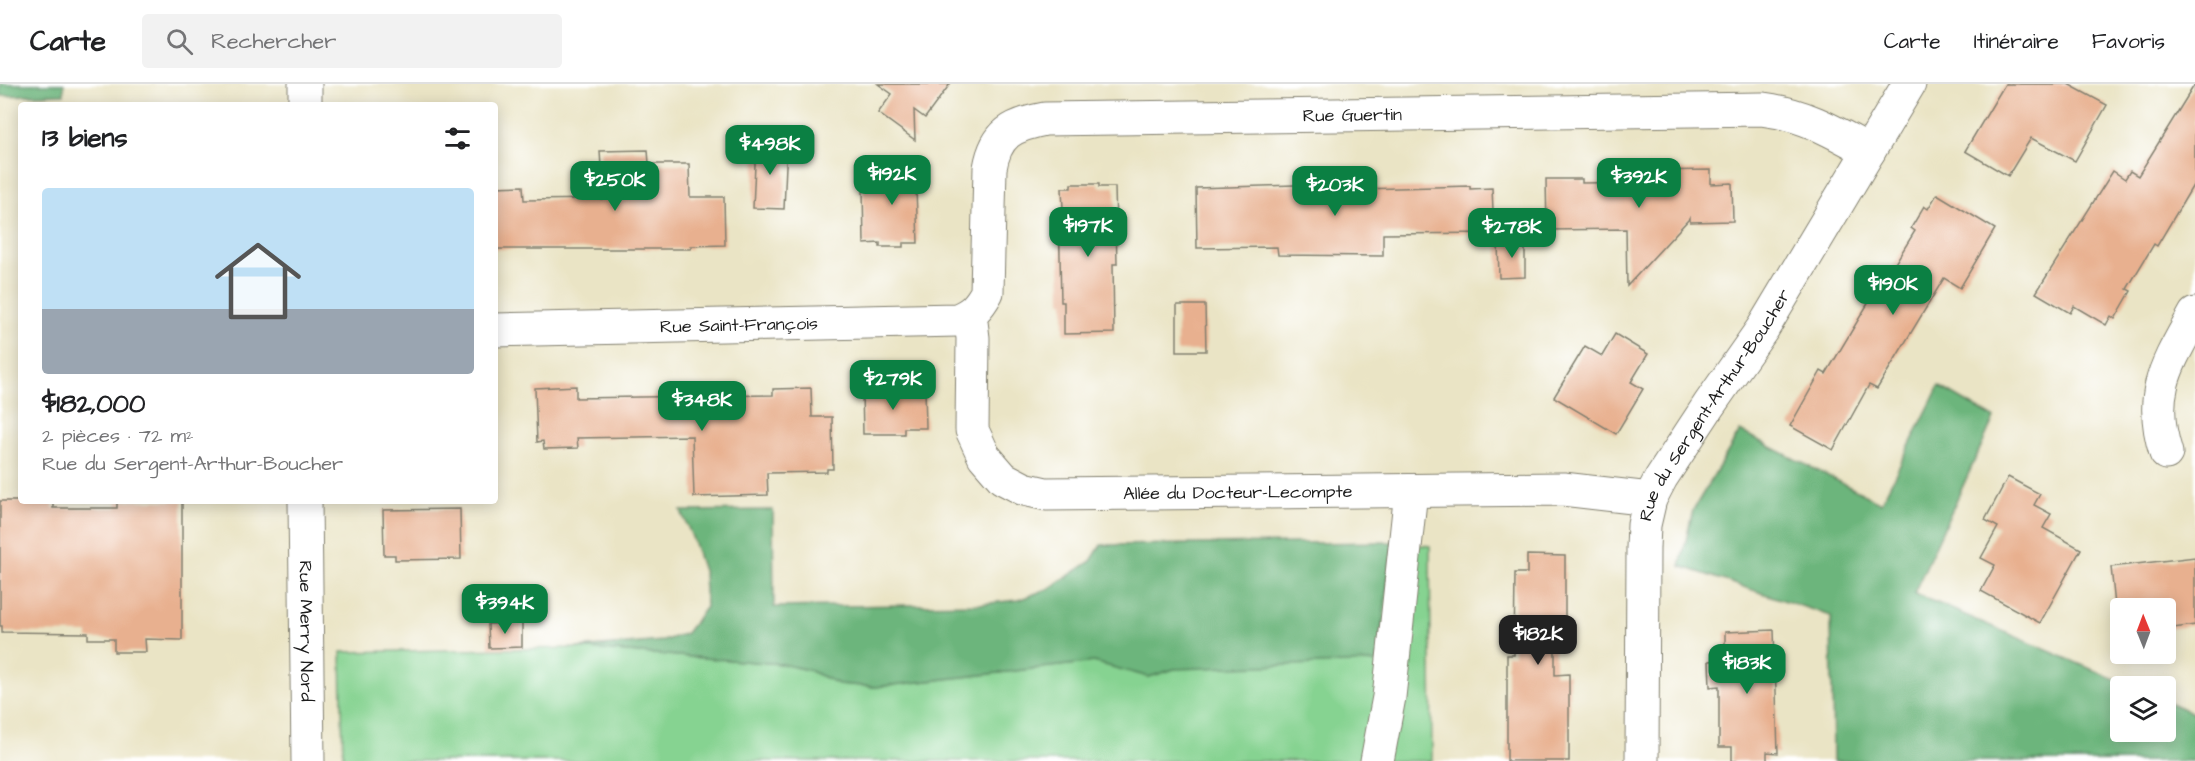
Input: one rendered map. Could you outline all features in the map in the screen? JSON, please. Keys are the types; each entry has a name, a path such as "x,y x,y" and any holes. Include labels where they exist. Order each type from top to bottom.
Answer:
{"street":[{"path":"305,84 305,102"},
{"name":"Rue du Sergent-Arthur-Boucher","path":"1642,761 1643,548 1644,525 1650,499 1661,478 1709,405 1763,328 1909,84"},
{"name":"Rue Guertin","path":"975,310 987,292 992,155 1006,133 1017,125 1045,118 1762,109 1782,111 1802,117 1869,151"},
{"name":"Rue Saint-François","path":"498,330 942,321 957,320 975,310"},
{"name":"Allée du Docteur-Lecompte","path":"975,310 972,430 984,456 1003,477 1024,489 1046,494 1563,489 1650,499"},
{"path":"2166,453 2160,435 2158,397 2170,360 2195,315"},
{"path":"1377,761 1389,697 1411,491"},
{"name":"Rue Merry Nord","path":"305,504 309,761"}],"green space":[{"path":"0,84 64,84 64,94 0,96"},
{"path":"1939,386 1994,418 1914,593 2110,677 2110,742 2176,742 2176,705 2195,714 2195,761 1833,761 1831,616 1680,566 1693,510 1740,431 1881,503"},
{"path":"773,510 774,607 980,604 1018,600 1050,588 1091,561 1101,545 1393,542 1377,662 1174,669 1149,677 1094,662 875,687 839,684 808,670 782,664 577,648 663,641 686,633 706,607 704,574 681,511"},
{"path":"1393,542 1430,546 1432,761 343,761 341,652 577,648 782,664 808,670 839,684 875,687 1094,662 1149,677 1174,669"}],"building":[{"path":"878,84 950,84 925,118 914,110 915,140 878,113 892,94"},
{"path":"2005,84 2068,84 2107,105 2075,161 2031,138 2008,176 1965,151"},
{"path":"2195,84 2195,182 2157,246 2154,244 2127,289 2131,291 2115,319 2111,316 2106,325 2074,306 2070,313 2036,293 2113,171 2125,179 2130,171 2138,176"},
{"path":"756,143 787,144 784,209 753,208"},
{"path":"648,150 649,164 689,164 690,197 724,197 725,245 691,246 691,249 498,249 498,187 523,186 524,200 603,199 600,151"},
{"path":"876,162 915,162 918,243 903,243 903,247 880,247 880,243 864,244 863,188 876,188"},
{"path":"1711,170 1711,184 1732,183 1733,221 1690,222 1690,218 1627,286 1626,229 1547,230 1546,179 1582,179 1582,183 1648,182 1648,171"},
{"path":"1071,184 1099,184 1099,187 1115,187 1117,264 1113,264 1114,333 1064,334 1059,210 1063,209 1062,188 1071,188"},
{"path":"1326,184 1326,190 1470,186 1470,189 1492,188 1494,233 1383,234 1383,256 1278,255 1277,247 1197,248 1196,188"},
{"path":"1937,194 1995,229 1960,288 1944,278 1877,389 1869,385 1833,450 1790,426 1821,371 1826,374 1876,290 1878,291 1915,231 1911,228 1924,206 1928,209"},
{"path":"1525,241 1525,277 1499,278 1498,242"},
{"path":"1177,305 1205,305 1206,351 1177,351"},
{"path":"1615,334 1648,354 1631,382 1643,389 1616,434 1554,397 1585,346 1602,356"},
{"path":"576,386 576,398 773,395 773,389 811,388 812,417 832,417 833,469 827,469 827,472 767,473 768,495 694,497 692,436 577,438 578,448 544,449 543,441 537,442 535,388"},
{"path":"925,389 926,428 904,428 904,434 863,434 862,391"},
{"path":"2008,477 2040,494 2034,505 2051,514 2043,528 2081,549 2040,623 1981,591 1995,565 1981,558 1998,527 1985,520"},
{"path":"0,501 18,501 18,504 53,504 53,508 117,508 117,504 182,504 182,640 145,639 146,652 114,652 114,639 88,639 88,633 2,632 2,626 0,626"},
{"path":"460,509 461,559 395,560 395,555 384,555 383,510"},
{"path":"1527,555 1565,556 1565,619 1555,619 1555,675 1569,674 1569,761 1507,761 1507,655 1514,655 1515,573 1527,573"},
{"path":"2195,557 2195,625 2176,628 2176,598 2114,598 2111,567"},
{"path":"522,623 522,647 489,648 488,624"},
{"path":"1774,630 1778,753 1767,752 1767,761 1732,761 1732,747 1719,747 1719,686 1710,687 1709,661 1725,660 1725,632"}]}
